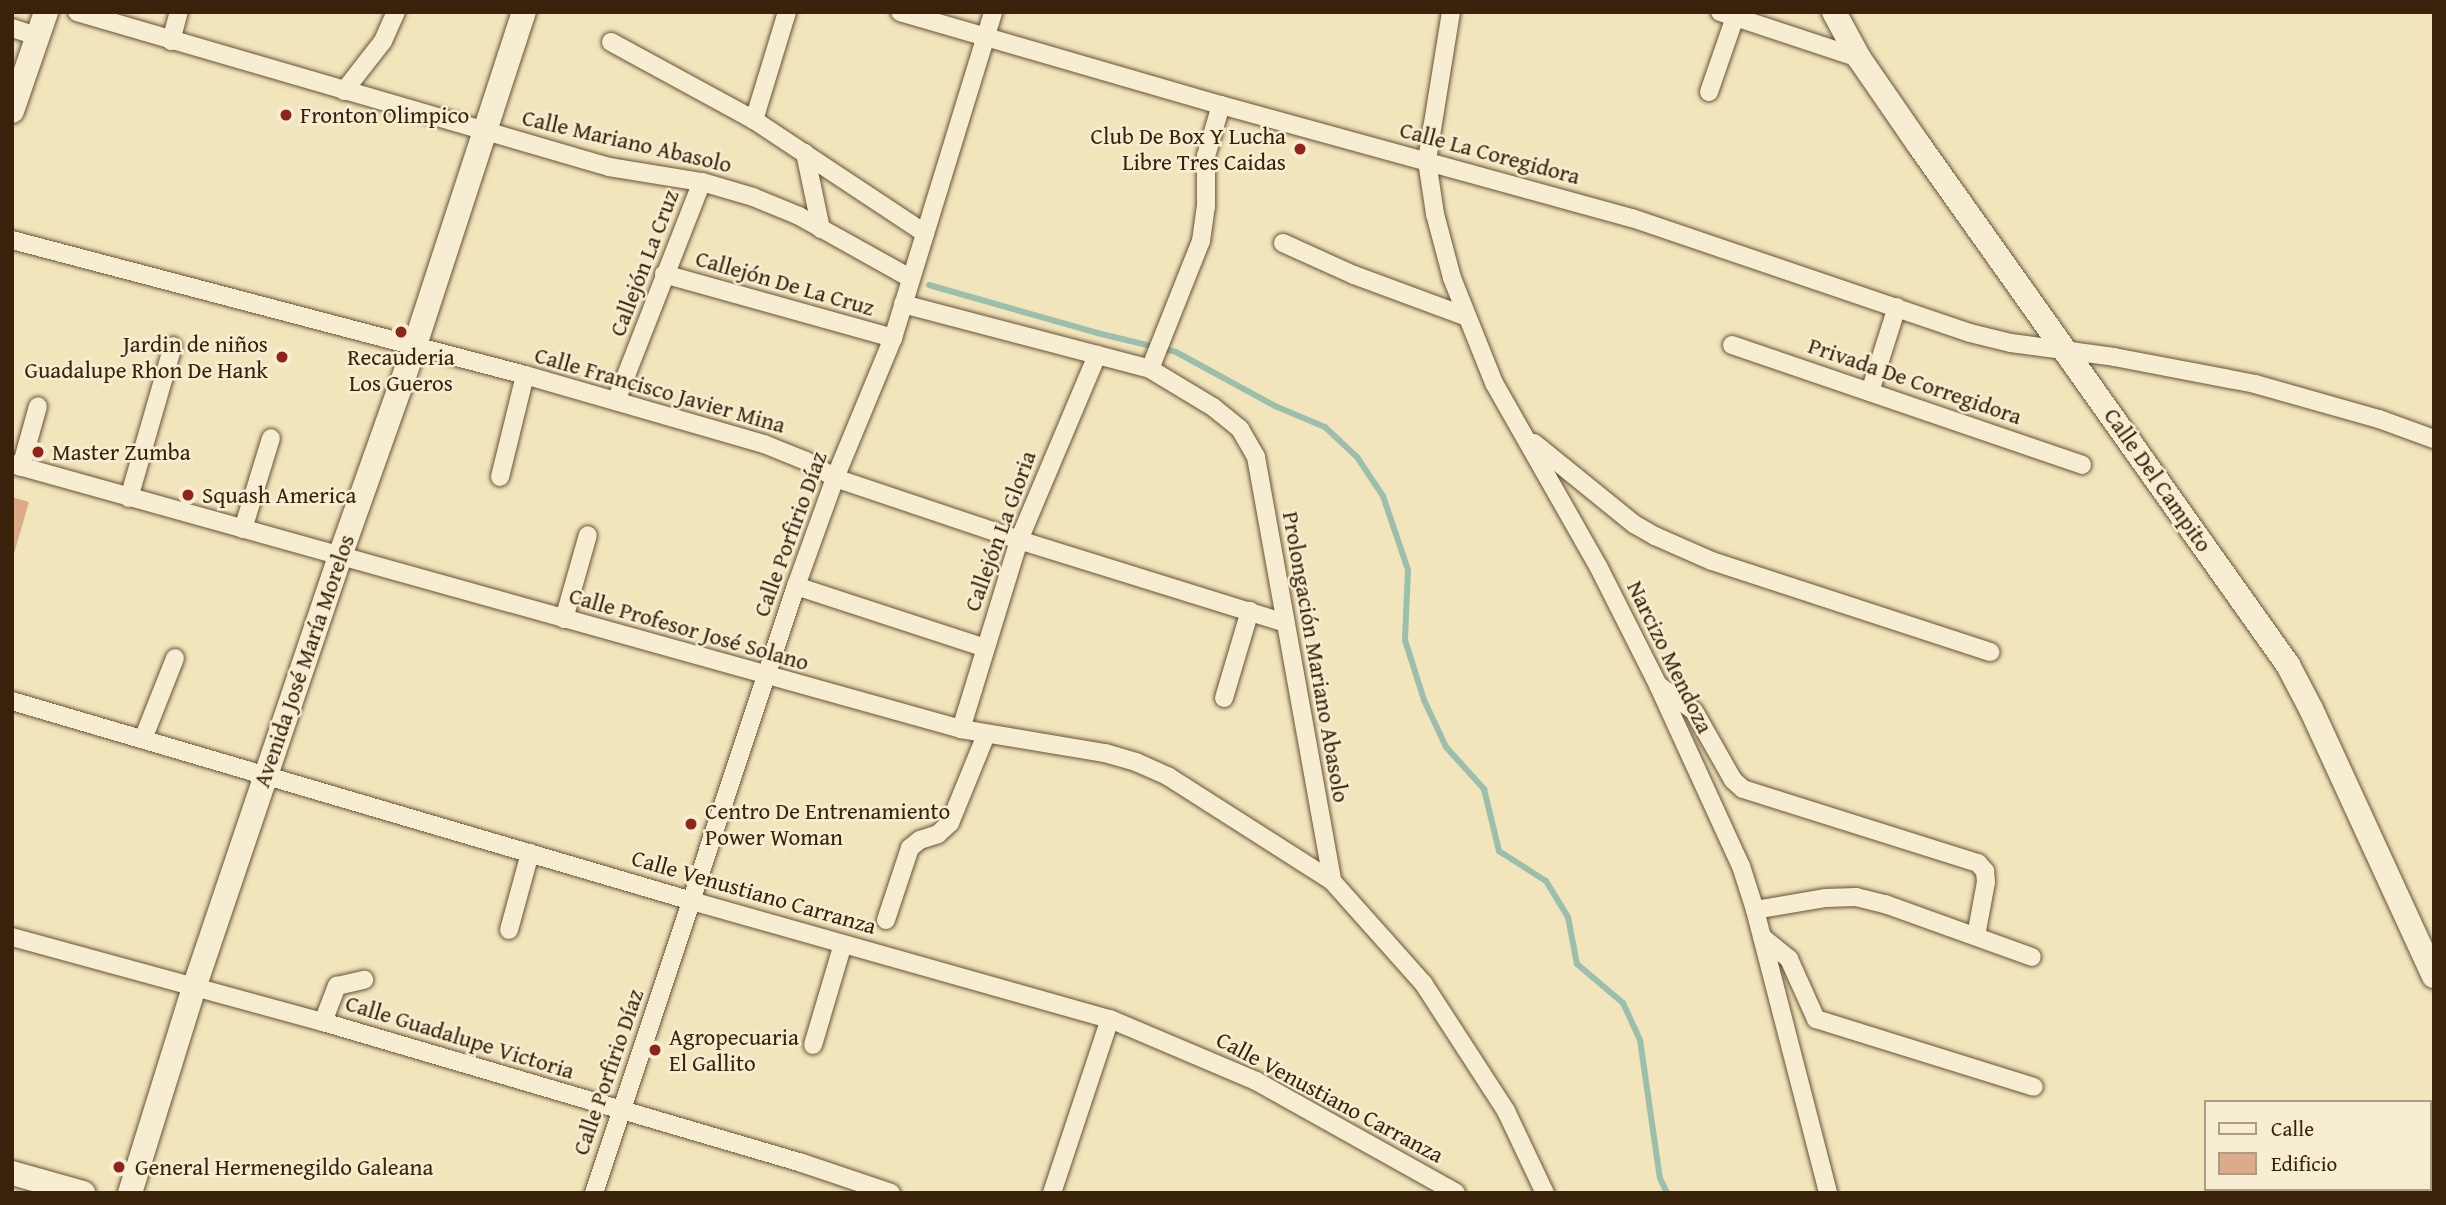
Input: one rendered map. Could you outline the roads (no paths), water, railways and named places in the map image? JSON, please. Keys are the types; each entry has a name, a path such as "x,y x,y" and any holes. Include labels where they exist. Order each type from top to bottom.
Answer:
{"main road":[{"path":"12,111 46,12"},
{"name":"Avenida José María Morelos","path":"130,1193 265,774 414,348 524,12"},
{"name":"Calle Del Campito","path":"1834,12 1858,58 2288,665 2311,709 2434,976"},
{"path":"12,1173 83,1193"}],"street":[{"name":"Calle Mariano Abasolo","path":"77,12 609,167 702,182 753,197 821,229 910,278"},
{"path":"171,41 179,12"},
{"path":"344,91 383,41 396,12"},
{"path":"754,120 787,12"},
{"name":"Calle La Coregidora","path":"900,12 1221,105 1632,218 1970,333 2011,343 2065,349 2255,384 2368,416 2434,439"},
{"name":"Calle Porfirio Díaz","path":"594,1193 796,586 835,478 893,338 993,12"},
{"name":"Narcizo Mendoza","path":"1451,12 1427,161 1434,214 1465,316 1494,383 1526,436 1658,685 1712,799 1755,911 1828,1193"},
{"path":"1709,92 1728,14 1858,58"},
{"path":"12,28 36,36"},
{"path":"611,42 754,120 925,233"},
{"path":"1152,363 1205,224 1206,156 1221,105"},
{"path":"805,153 821,229"},
{"name":"Callejón La Cruz","path":"616,401 702,182"},
{"name":"Calle Francisco Javier Mina","path":"12,240 414,348 525,375 787,452 835,478 1018,540 1283,622"},
{"path":"1283,243 1354,275 1465,316"},
{"name":"Callejón De La Cruz","path":"664,274 893,338"},
{"name":"Prolongación Mariano Abasolo","path":"903,304 1097,355 1152,363 1240,429 1256,457 1283,622 1332,881"},
{"path":"1870,392 1898,307"},
{"name":"Privada De Corregidora","path":"1732,345 2082,464"},
{"path":"129,498 173,346"},
{"name":"Callejón La Gloria","path":"961,729 983,647 1018,540 1097,355"},
{"path":"500,477 525,375"},
{"path":"16,466 37,406"},
{"path":"1526,436 1606,501 1655,536 1712,561 1990,652"},
{"path":"243,529 271,438"},
{"name":"Calle Profesor José Solano","path":"16,466 961,729 1105,753 1136,762 1169,777 1332,881"},
{"path":"564,619 588,535"},
{"path":"796,586 983,647"},
{"path":"1224,698 1250,611"},
{"path":"143,739 176,658"},
{"path":"1658,685 1694,710 1733,780 1743,789 1978,863 1985,871 1986,882 1976,936"},
{"name":"Calle Venustiano Carranza","path":"12,701 692,901 1110,1019 1256,1081 1456,1193"},
{"path":"886,920 910,848 920,840 938,834 950,823 986,735"},
{"path":"509,930 530,853"},
{"path":"1332,881 1423,983 1506,1111 1545,1193"},
{"path":"1755,911 1826,898 1856,897 1885,904 2032,957"},
{"name":"Calle Guadalupe Victoria","path":"12,937 323,1022 802,1163 891,1193"},
{"path":"1762,937 1789,959 1816,1019 2034,1087"},
{"path":"813,1045 843,944"},
{"path":"323,1022 337,986 364,980"},
{"path":"1052,1193 1110,1019"}],"waterway":[{"path":"929,285 1097,333 1176,352 1275,406 1325,427 1357,457 1383,496 1408,570 1405,640 1424,700 1446,747 1484,789 1499,851 1546,881 1568,917 1577,964 1623,1003 1640,1040 1660,1178 1667,1193"}],"place":[{"name":"Fronton Olimpico","path":"286,115"},
{"name":"Club De Box Y Lucha Libre Tres Caidas","path":"1300,149"},
{"name":"Recauderia Los Gueros","path":"401,332"},
{"name":"Jardin de niños Guadalupe Rhon De Hank","path":"282,357"},
{"name":"Master Zumba","path":"38,452"},
{"name":"Squash America","path":"188,495"},
{"name":"Centro De Entrenamiento Power Woman","path":"691,824"},
{"name":"Agropecuaria El Gallito","path":"655,1050"},
{"name":"General Hermenegildo Galeana","path":"119,1167"}]}
